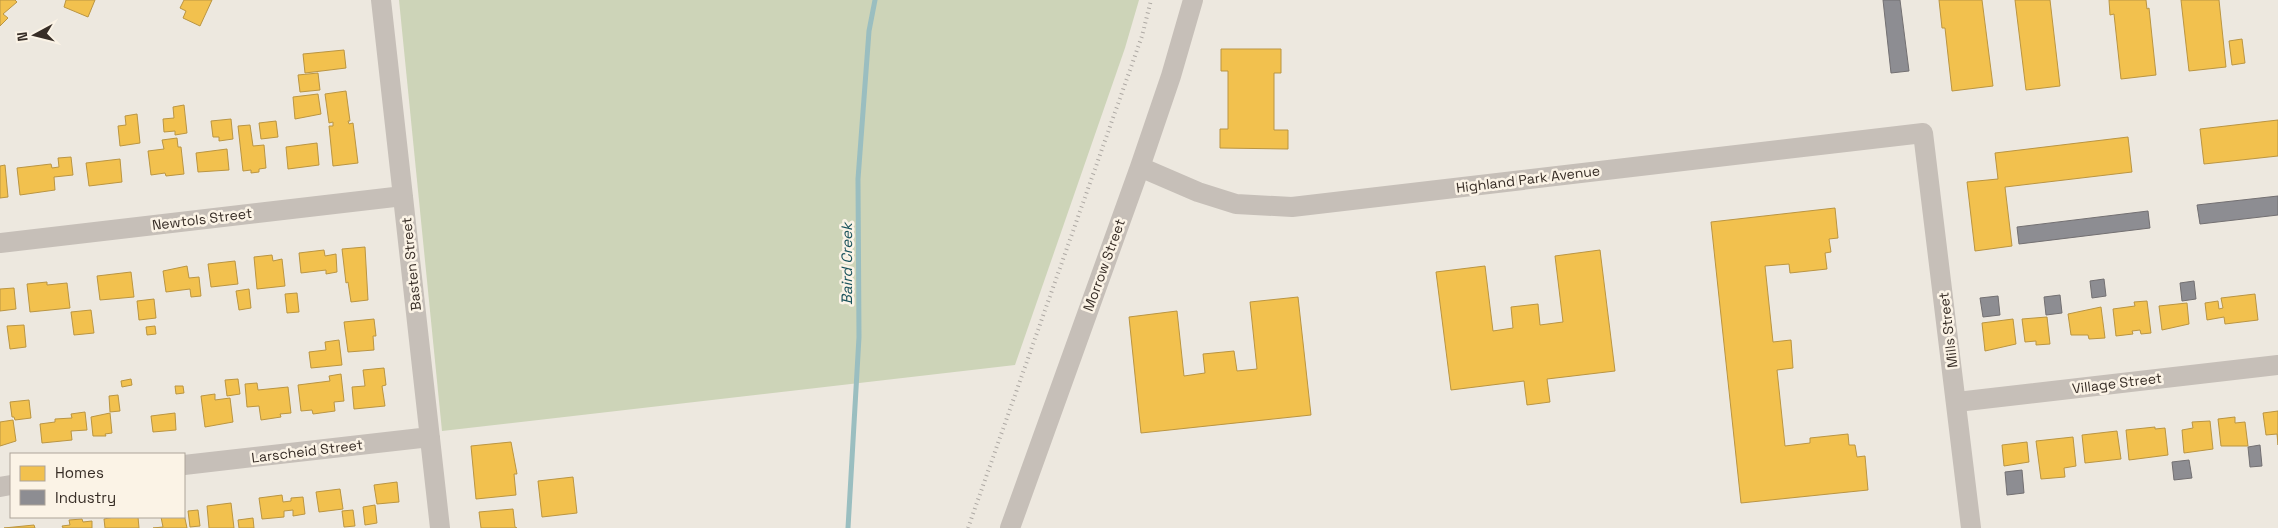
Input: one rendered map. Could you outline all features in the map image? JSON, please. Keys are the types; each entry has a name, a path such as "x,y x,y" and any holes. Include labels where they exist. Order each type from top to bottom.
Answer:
{"street":[{"name":"Basten Street","path":"382,0 440,528"},
{"name":"Morrow Street","path":"1010,528 1140,167 1171,76 1193,0"},
{"name":"Highland Park Avenue","path":"1140,167 1198,192 1236,204 1292,207 1923,132"},
{"name":"Mills Street","path":"1923,132 1971,528"},
{"name":"Newtols Street","path":"0,242 403,196"},
{"name":"Village Street","path":"1956,402 2278,365"},
{"name":"Larscheid Street","path":"185,466 430,437"}],"green space":[{"path":"399,0 1139,0 1125,48 1015,365 442,431"}],"building: Homes":[{"path":"0,0 15,0 17,2 3,14 8,18 0,26"},
{"path":"66,0 95,0 88,17 64,7"},
{"path":"184,0 212,0 200,26 183,18 186,11 180,8"},
{"path":"1939,0 1982,0 1993,86 1952,91 1945,28 1942,28"},
{"path":"2015,0 2050,0 2060,86 2026,90"},
{"path":"2109,0 2146,0 2147,9 2149,8 2156,75 2121,79 2114,14 2110,15"},
{"path":"2181,0 2219,0 2226,67 2189,71"},
{"path":"2242,39 2245,63 2232,65 2229,41"},
{"path":"1221,49 1281,49 1281,73 1274,73 1274,130 1288,130 1288,149 1220,148 1220,129 1228,129 1228,71 1221,71"},
{"path":"344,50 346,68 305,73 303,54"},
{"path":"318,73 320,90 300,92 298,75"},
{"path":"346,91 350,121 348,121 349,124 353,123 358,163 333,166 329,126 333,126 333,122 329,123 325,94"},
{"path":"318,94 321,114 295,119 293,97"},
{"path":"184,105 187,133 175,135 175,131 164,132 163,119 174,118 173,107"},
{"path":"137,114 140,143 120,146 118,126 126,125 125,116"},
{"path":"231,119 233,139 219,141 219,137 213,137 211,121"},
{"path":"2278,120 2278,156 2204,164 2200,129"},
{"path":"276,121 278,137 261,139 259,123"},
{"path":"250,125 253,146 264,145 266,168 259,169 259,172 251,173 251,170 243,171 238,126"},
{"path":"2128,137 2132,172 2005,187 2012,246 1975,251 1967,182 1998,179 1995,153"},
{"path":"177,138 178,147 181,147 184,174 166,176 165,173 151,175 148,151 164,149 162,140"},
{"path":"317,143 319,165 288,169 286,147"},
{"path":"227,149 229,170 198,172 196,153"},
{"path":"71,157 73,175 54,177 55,190 20,195 17,168 51,164 52,168 59,167 58,158"},
{"path":"120,159 122,182 89,186 86,163"},
{"path":"5,165 8,197 0,198 0,166"},
{"path":"1835,208 1838,238 1829,239 1831,252 1825,253 1827,269 1790,273 1789,264 1765,266 1773,342 1791,340 1793,368 1777,370 1785,446 1810,443 1810,438 1848,434 1849,445 1855,445 1857,457 1865,456 1868,490 1741,503 1711,222"},
{"path":"365,247 368,300 351,302 348,282 346,283 342,249"},
{"path":"324,250 325,256 336,254 337,272 326,274 326,270 301,273 299,253"},
{"path":"1600,250 1615,371 1547,379 1550,402 1527,405 1524,381 1451,390 1436,272 1485,266 1493,331 1513,328 1511,307 1538,304 1540,325 1563,322 1555,256"},
{"path":"272,255 273,261 282,259 285,286 257,289 254,257"},
{"path":"235,261 238,284 211,287 208,264"},
{"path":"187,266 189,278 199,277 201,296 191,297 190,289 166,292 163,271"},
{"path":"131,272 134,297 100,300 97,276"},
{"path":"47,282 47,285 67,283 70,308 30,312 27,284"},
{"path":"14,288 16,309 0,311 0,289"},
{"path":"249,289 251,308 239,310 236,291"},
{"path":"297,293 299,312 287,313 285,294"},
{"path":"2255,294 2258,320 2225,324 2224,317 2207,320 2205,303 2218,301 2219,309 2223,308 2221,298"},
{"path":"1298,297 1311,415 1141,433 1129,317 1177,311 1184,376 1205,373 1203,354 1234,351 1237,371 1257,369 1250,302"},
{"path":"154,299 156,318 139,320 137,301"},
{"path":"2147,301 2151,333 2141,334 2140,330 2132,331 2133,334 2116,336 2113,309 2135,306 2134,302"},
{"path":"2187,303 2189,324 2162,330 2159,306"},
{"path":"2101,307 2105,338 2089,339 2088,335 2071,335 2068,314"},
{"path":"91,310 94,333 74,335 71,312"},
{"path":"2047,317 2050,344 2036,345 2036,341 2025,342 2022,319"},
{"path":"374,319 376,336 373,336 374,350 348,352 344,322"},
{"path":"2013,319 2016,344 1985,351 1982,323"},
{"path":"24,325 26,347 10,349 7,326"},
{"path":"155,326 156,334 147,335 146,327"},
{"path":"339,340 342,365 311,368 309,352 326,350 325,342"},
{"path":"384,368 386,385 382,386 385,406 354,409 352,387 365,386 363,370"},
{"path":"341,374 344,401 334,402 335,411 313,414 312,410 301,411 298,385 330,381 329,376"},
{"path":"131,379 132,385 122,387 121,381"},
{"path":"238,379 240,394 227,396 225,380"},
{"path":"257,383 258,390 288,387 291,413 280,414 281,417 261,420 259,406 247,407 245,384"},
{"path":"175,386 183,386 184,393 176,394"},
{"path":"215,394 215,400 230,398 233,422 205,427 201,396"},
{"path":"118,395 120,411 110,412 109,396"},
{"path":"29,400 31,418 15,420 12,417 10,402"},
{"path":"2278,411 2278,445 2277,434 2266,435 2263,413"},
{"path":"85,412 87,430 71,431 72,440 42,443 40,424 55,422 55,419 72,418 71,414"},
{"path":"110,413 112,433 105,434 106,436 93,436 91,417"},
{"path":"175,413 176,430 153,432 151,416"},
{"path":"2235,417 2235,423 2245,422 2248,446 2221,446 2218,419"},
{"path":"13,420 16,441 0,446 0,422"},
{"path":"2210,421 2213,449 2184,453 2182,430 2193,428 2192,422"},
{"path":"2155,427 2155,429 2165,428 2168,455 2129,460 2126,430"},
{"path":"2117,431 2121,459 2085,463 2082,435"},
{"path":"2073,437 2076,466 2064,468 2065,477 2041,479 2036,441"},
{"path":"511,442 517,474 514,474 516,495 476,499 471,446"},
{"path":"2027,442 2029,462 2004,466 2002,445"},
{"path":"573,477 577,513 542,517 538,481"},
{"path":"397,482 399,502 377,504 374,485"},
{"path":"340,489 343,509 319,512 316,492"},
{"path":"282,495 283,502 291,501 291,498 303,497 305,514 293,516 293,510 284,511 284,517 262,519 259,498"},
{"path":"231,503 234,528 209,528 207,506"},
{"path":"375,505 377,523 365,525 363,507"},
{"path":"513,509 515,527 517,528 481,528 479,512"},
{"path":"198,510 200,526 190,527 188,511"},
{"path":"353,510 355,526 344,527 342,511"},
{"path":"138,518 139,528 105,528 104,519"},
{"path":"161,518 185,518 187,528 153,528 163,527"},
{"path":"253,518 254,528 239,528 238,520"},
{"path":"82,519 83,522 92,521 92,528 63,528 62,526 70,525 69,520"},
{"path":"34,525 35,528 4,528"}],"building: Industry":[{"path":"1883,0 1900,0 1909,71 1891,73"},
{"path":"2278,196 2278,215 2200,224 2197,205"},
{"path":"2148,211 2150,228 2019,244 2017,227"},
{"path":"2104,279 2106,296 2092,298 2090,281"},
{"path":"2194,281 2196,299 2182,301 2180,283"},
{"path":"2060,295 2062,313 2046,315 2044,297"},
{"path":"1998,296 2000,315 1983,317 1980,298"},
{"path":"2260,445 2262,466 2250,467 2248,447"},
{"path":"2189,460 2192,478 2174,480 2172,462"},
{"path":"2022,470 2024,493 2007,495 2005,472"}],"waterway":[{"name":"Baird Creek","path":"848,528 859,337 858,179 869,31 875,0"}],"railway":[{"path":"968,528 1142,36 1151,0"}]}
